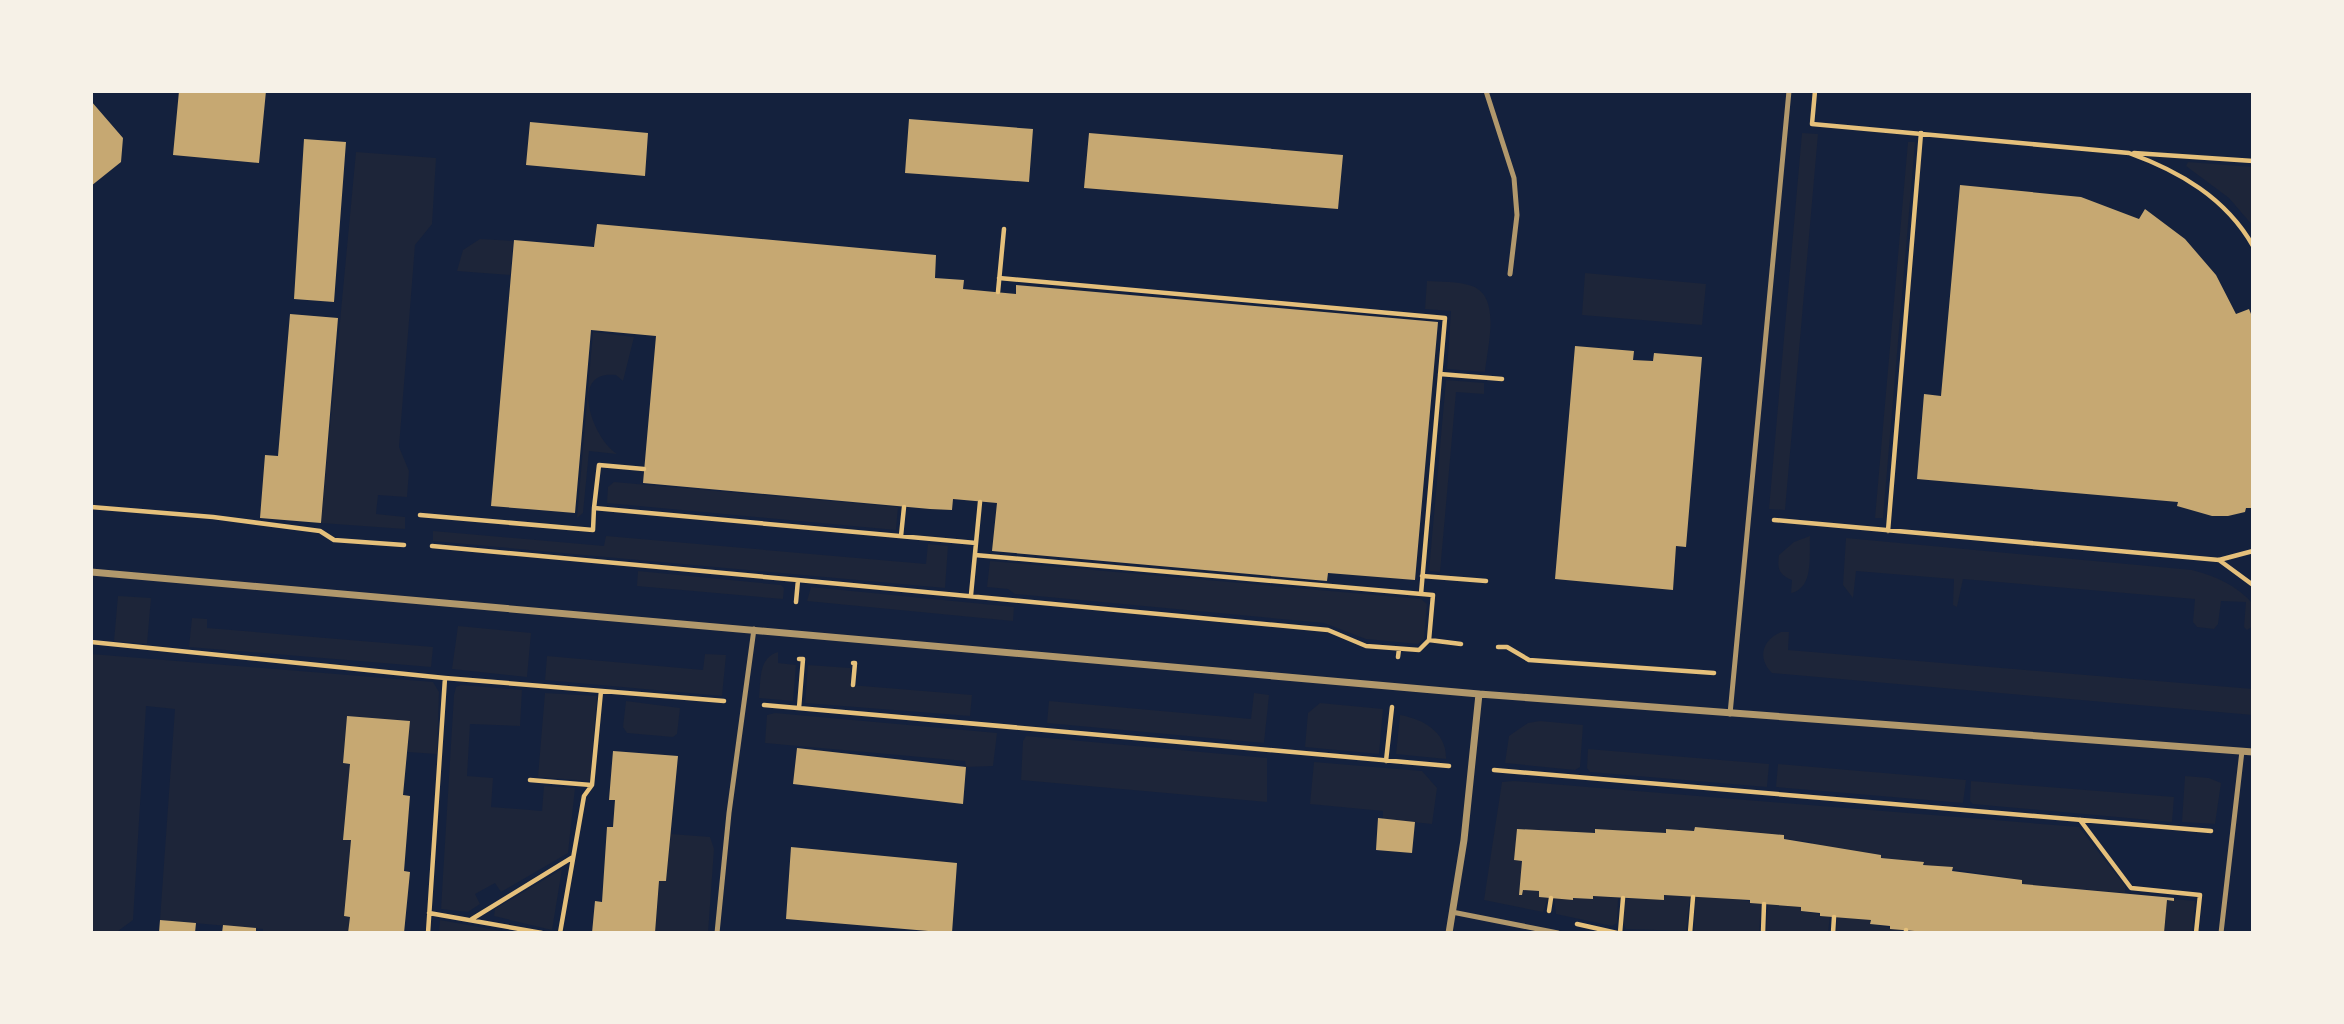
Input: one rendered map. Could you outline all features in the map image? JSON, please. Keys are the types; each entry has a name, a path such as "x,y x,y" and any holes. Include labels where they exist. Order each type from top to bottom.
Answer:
{"street":[{"path":"91,572 1479,694 2253,752"},
{"path":"1449,933 1473,769 1479,694"}],"lane":[{"path":"1486,91 1514,178 1517,215 1510,274"},
{"path":"1730,714 1789,91"},
{"path":"717,933 754,629"},
{"path":"2221,933 2242,751"},
{"path":"1452,912 1558,933"}],"path":[{"path":"1815,91 1812,124 2129,153 2253,161"},
{"path":"1888,531 1921,134"},
{"path":"2129,153 2170,168 2212,197 2253,246"},
{"path":"998,292 1004,229"},
{"path":"999,278 1445,318 1421,594"},
{"path":"1440,374 1502,379"},
{"path":"420,515 593,530 599,466 644,469"},
{"path":"971,595 980,502"},
{"path":"901,536 904,506"},
{"path":"91,507 213,517 320,531 334,540 404,545"},
{"path":"594,508 976,543"},
{"path":"1774,520 2219,560 2253,551"},
{"path":"432,546 1328,630 1366,646 1419,650 1429,640 1433,595 975,555"},
{"path":"2219,560 2253,585"},
{"path":"1422,576 1486,581"},
{"path":"796,602 798,580"},
{"path":"1429,640 1461,643"},
{"path":"91,642 445,678 1455,767"},
{"path":"1498,647 1507,647 1529,660 1714,673"},
{"path":"1398,657 1399,649"},
{"path":"792,658 816,660"},
{"path":"799,708 803,659"},
{"path":"842,662 855,663 853,685"},
{"path":"428,933 445,678"},
{"path":"560,933 584,796 592,785 601,691"},
{"path":"1387,761 1393,706"},
{"path":"1490,770 2233,833"},
{"path":"530,780 592,785"},
{"path":"2080,820 2131,888 2200,895 2196,933"},
{"path":"472,919 573,857"},
{"path":"1690,933 1693,897"},
{"path":"1620,933 1623,898"},
{"path":"1763,933 1764,904"},
{"path":"429,913 541,933"},
{"path":"1833,933 1834,917"}],"shaded area":[{"path":"1802,133 1818,134 1785,510 1769,509"},
{"path":"1908,142 1915,142 1883,518 1875,518"},
{"path":"356,152 436,158 432,224 415,245 399,447 409,471 407,497 378,495 376,514 405,517 405,529 321,523"},
{"path":"2188,162 2253,167 2253,226 2229,198 2186,166"},
{"path":"480,239 513,241 510,275 457,271 463,250"},
{"path":"1585,273 1706,284 1702,325 1582,315"},
{"path":"1427,281 1472,286 1481,292 1487,301 1490,337 1485,372 1447,369 1451,311 1425,309"},
{"path":"593,332 634,337 623,381 616,375 601,376 592,383 589,406 593,420 608,446 617,454 589,451 583,513 577,518"},
{"path":"1446,380 1484,383 1484,394 1456,392 1440,572 1429,571"},
{"path":"614,482 898,507 896,530 607,503 608,487"},
{"path":"433,531 604,546 606,536 926,564 928,544 948,546 945,588 433,541"},
{"path":"1810,536 1807,578 1804,585 1791,593 1792,580 1780,571 1779,555 1794,542"},
{"path":"1846,538 2192,570 2225,582 2246,597 2253,604 2253,626 2247,630 2244,627 2246,602 2221,601 2218,624 2214,629 2197,627 2193,622 2195,599 1963,579 1957,607 1953,605 1954,579 1856,571 1853,598 1843,585"},
{"path":"990,561 1421,599 1427,604 1424,639 1418,644 1366,639 1324,623 1015,594 1008,589 987,587"},
{"path":"638,571 781,585 784,588 783,599 637,586"},
{"path":"811,587 1014,607 1013,621 807,601"},
{"path":"118,596 151,598 147,644 114,641"},
{"path":"192,618 207,619 207,628 433,647 431,667 189,647"},
{"path":"458,626 531,633 527,677 452,669"},
{"path":"1781,632 1789,632 1788,650 2253,689 2253,715 1772,673 1764,661 1764,650 1769,640"},
{"path":"778,652 778,663 796,665 793,701 759,698 764,664"},
{"path":"91,654 433,682 439,692 437,754 408,752 410,721 347,716 343,763 350,764 343,839 351,840 344,916 350,917 348,933 263,933 263,929 160,920 175,709 146,706 133,920 118,931 91,933"},
{"path":"705,654 726,655 722,696 545,680 547,656 703,670"},
{"path":"808,665 850,668 850,685 972,695 970,716 805,703"},
{"path":"461,685 522,690 520,726 470,724 467,776 493,778 491,807 542,811 544,786 575,788 568,853 501,892 495,883 475,894 480,904 468,912 441,909 454,695 456,687"},
{"path":"545,693 597,696 590,781 538,777"},
{"path":"1254,693 1269,695 1264,743 1047,723 1049,701 1251,719"},
{"path":"626,701 680,708 677,734 673,737 627,733 623,727"},
{"path":"1320,703 1383,709 1379,754 1305,747 1308,713"},
{"path":"775,713 997,733 993,766 966,767 965,761 765,743 767,715"},
{"path":"1400,715 1432,728 1442,741 1446,759 1396,754"},
{"path":"1540,721 1583,725 1580,767 1575,770 1505,763 1509,736 1528,723"},
{"path":"1026,736 1267,758 1267,802 1021,780 1023,741"},
{"path":"1588,749 1769,764 1767,787 1590,772 1587,768"},
{"path":"1314,762 1422,771 1437,788 1432,824 1383,819 1383,811 1310,804"},
{"path":"1778,764 1966,780 1963,803 1776,787"},
{"path":"2185,776 2209,778 2221,783 2215,824 2182,822"},
{"path":"1971,781 2174,797 2172,822 1973,804 1970,801"},
{"path":"1502,782 2079,827 2125,886 2125,893 2022,884 2022,880 1812,845 1812,842 1784,839 1784,835 1695,827 1694,831 1667,829 1666,833 1518,829 1514,860 1522,861 1519,895 1522,895 1523,890 1539,891 1539,897 1548,898 1543,912 1484,900"},
{"path":"671,834 710,837 714,849 708,933 655,933 659,881 666,881"},
{"path":"562,869 552,930 494,916 495,909"},
{"path":"1664,895 1690,896 1686,931 1626,929 1623,923 1625,899 1664,899"},
{"path":"1593,896 1618,898 1617,923 1612,926 1556,914 1554,898 1593,899"},
{"path":"1715,896 1761,903 1759,933 1694,933 1695,897"},
{"path":"2167,900 2195,901 2192,933 2164,931"},
{"path":"1768,904 1801,907 1801,911 1830,916 1828,933 1766,933"},
{"path":"1837,917 1871,920 1871,924 1903,930 1903,933 1836,933"},
{"path":"440,920 513,933 439,933"}],"building":[{"path":"179,91 266,91 259,163 173,155"},
{"path":"91,101 123,138 121,162 91,186"},
{"path":"909,119 1033,129 1029,182 905,173"},
{"path":"530,122 648,133 645,176 526,165"},
{"path":"1089,133 1343,155 1338,209 1084,188"},
{"path":"304,139 346,142 334,302 294,299"},
{"path":"1960,185 2081,197 2139,219 2145,209 2185,239 2216,275 2236,314 2249,309 2253,319 2253,508 2246,508 2245,512 2228,516 2212,516 2177,506 2178,502 1917,479 1924,394 1941,396"},
{"path":"597,224 936,255 935,278 964,280 963,289 1016,294 1016,285 1438,322 1415,580 1328,573 1327,581 992,551 997,503 953,499 952,510 930,509 643,483 656,336 591,330 575,513 491,506 514,240 594,247"},
{"path":"290,314 338,318 321,523 260,518 265,455 278,456"},
{"path":"1575,346 1634,351 1633,360 1653,361 1654,353 1702,357 1686,547 1676,546 1673,590 1555,579"},
{"path":"347,716 410,721 403,795 410,796 404,871 410,872 404,933 348,933 350,917 344,916 351,840 343,840 350,764 343,763"},
{"path":"797,748 966,767 963,804 793,784"},
{"path":"613,751 678,756 666,881 659,881 655,933 592,933 595,901 602,902 607,827 613,827 615,800 609,800"},
{"path":"1378,818 1415,822 1412,853 1376,850"},
{"path":"1695,827 1784,835 1784,839 1881,855 1881,858 1924,862 1923,865 1953,867 1952,871 2022,880 2022,884 2174,898 2174,901 2167,900 2164,933 1939,933 1890,929 1890,926 1870,924 1871,920 1820,916 1820,913 1801,911 1801,907 1750,903 1750,900 1664,895 1664,900 1593,896 1593,899 1573,900 1539,897 1539,891 1523,890 1522,895 1519,895 1522,861 1514,860 1517,829 1666,833 1666,829 1694,831"},
{"path":"791,847 957,863 952,933 786,919"},
{"path":"160,920 196,923 195,933 159,933"},
{"path":"223,925 256,928 256,933 222,933"}]}
